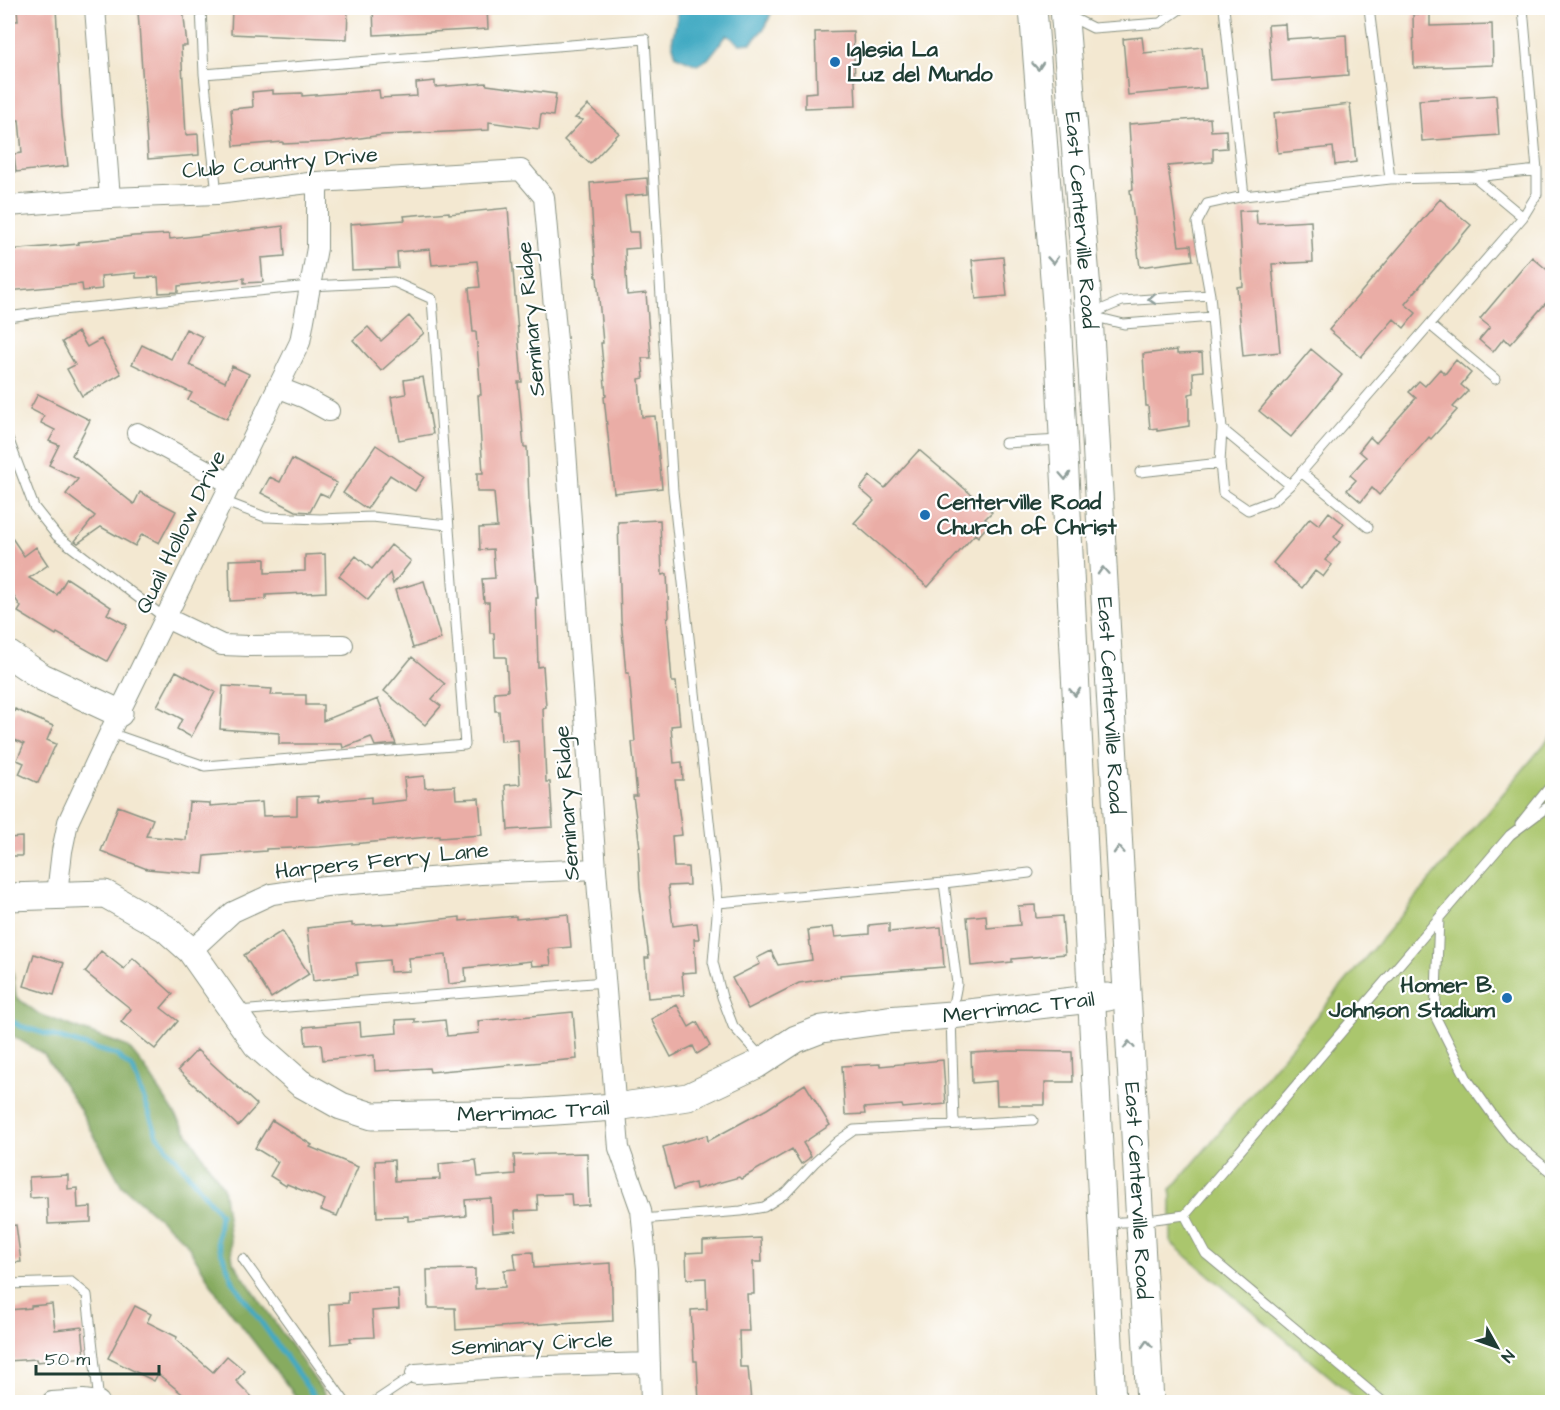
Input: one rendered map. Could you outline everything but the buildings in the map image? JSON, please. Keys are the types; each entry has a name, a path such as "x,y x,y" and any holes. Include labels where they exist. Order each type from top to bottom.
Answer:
{"main road":[{"path":"1034,13 1069,10"},
{"name":"East Centerville Road","path":"1069,10 1089,315 1150,1402"},
{"name":"East Centerville Road","path":"1034,13 1057,316 1112,1402"},
{"path":"1057,316 1089,315"},
{"path":"1073,652 1107,648"},
{"path":"8,654 114,723"},
{"name":"Merrimac Trail","path":"8,897 105,894 165,928 191,951 257,1045 300,1083 341,1106 372,1116 527,1113 615,1107 688,1097 763,1060 796,1039 822,1029 887,1020 1091,1000 1126,994"}],"street":[{"path":"95,8 110,198"},
{"name":"Club Country Drive","path":"8,206 110,198 217,194 317,182 521,170 544,197"},
{"name":"Quail Hollow Drive","path":"57,894 68,822 300,342 317,248 317,182"},
{"name":"Seminary Ridge","path":"544,197 618,1148 641,1210 647,1269 651,1402"},
{"path":"277,387 329,411"},
{"path":"136,433 227,493"},
{"path":"166,618 222,645 343,645"},
{"name":"Harpers Ferry Lane","path":"191,951 233,912 272,894 326,886 480,874 596,869"},
{"name":"Seminary Circle","path":"416,1374 513,1367 650,1363"},
{"path":"52,1402 82,1400 99,1402"}],"lane":[{"path":"201,8 204,74 217,194"},
{"path":"1069,10 1093,28 1160,23 1181,8"},
{"path":"1224,8 1244,196"},
{"path":"1369,8 1390,178"},
{"path":"1523,8 1537,170 1537,194 1523,217 1290,485 1274,500 1248,510 1223,493 1220,463 1222,429 1210,295 1197,223 1207,204 1244,196 1390,178 1475,177 1537,170"},
{"path":"204,74 645,39 673,491 718,903 713,962 722,997 734,1026 763,1060"},
{"path":"1475,177 1523,217"},
{"path":"8,317 63,309 310,286 394,282 432,299 465,745 205,766 114,723"},
{"path":"1089,315 1122,301 1210,295"},
{"path":"1089,315 1124,324 1212,318"},
{"path":"1430,325 1495,379"},
{"path":"1222,429 1290,485"},
{"path":"8,438 34,507 57,536 166,618"},
{"path":"1005,443 1063,440"},
{"path":"1140,472 1220,463"},
{"path":"1301,472 1368,527"},
{"path":"227,493 265,517 320,519 372,517 448,525"},
{"path":"1103,1223 1185,1215 1552,784"},
{"path":"1510,835 1552,806"},
{"path":"718,903 1029,873"},
{"path":"944,883 957,984 951,1015 954,1124"},
{"path":"1439,918 1435,1016 1467,1079 1497,1121 1512,1140 1552,1173"},
{"path":"233,1011 605,982"},
{"path":"642,1219 764,1207 786,1193 814,1162 854,1130 1033,1120"},
{"path":"1185,1215 1206,1254 1383,1402"},
{"path":"243,1259 345,1402"},
{"path":"8,1284 71,1282 87,1295 99,1402"},
{"path":"374,1402 416,1374"}],"green space":[{"path":"1552,735 1552,1402 1360,1402 1171,1243 1171,1190"},
{"path":"8,934 16,997 39,1014 128,1047 145,1068 223,1187 233,1262 330,1402 300,1402 218,1295 185,1241 122,1186 79,1108 44,1054 8,1033"}],"water":[{"path":"679,8 773,8 766,26 751,43 740,44 727,35 708,59 697,65 676,56 672,42"}],"waterway":[{"path":"8,1019 20,1026 116,1055 133,1069 157,1135 220,1214 217,1241 234,1284 318,1402"}],"place":[{"name":"Iglesia La Luz del Mundo","path":"835,62"},
{"name":"Centerville Road Church of Christ","path":"925,515"},
{"name":"Homer B. Johnson Stadium","path":"1507,998"}]}
